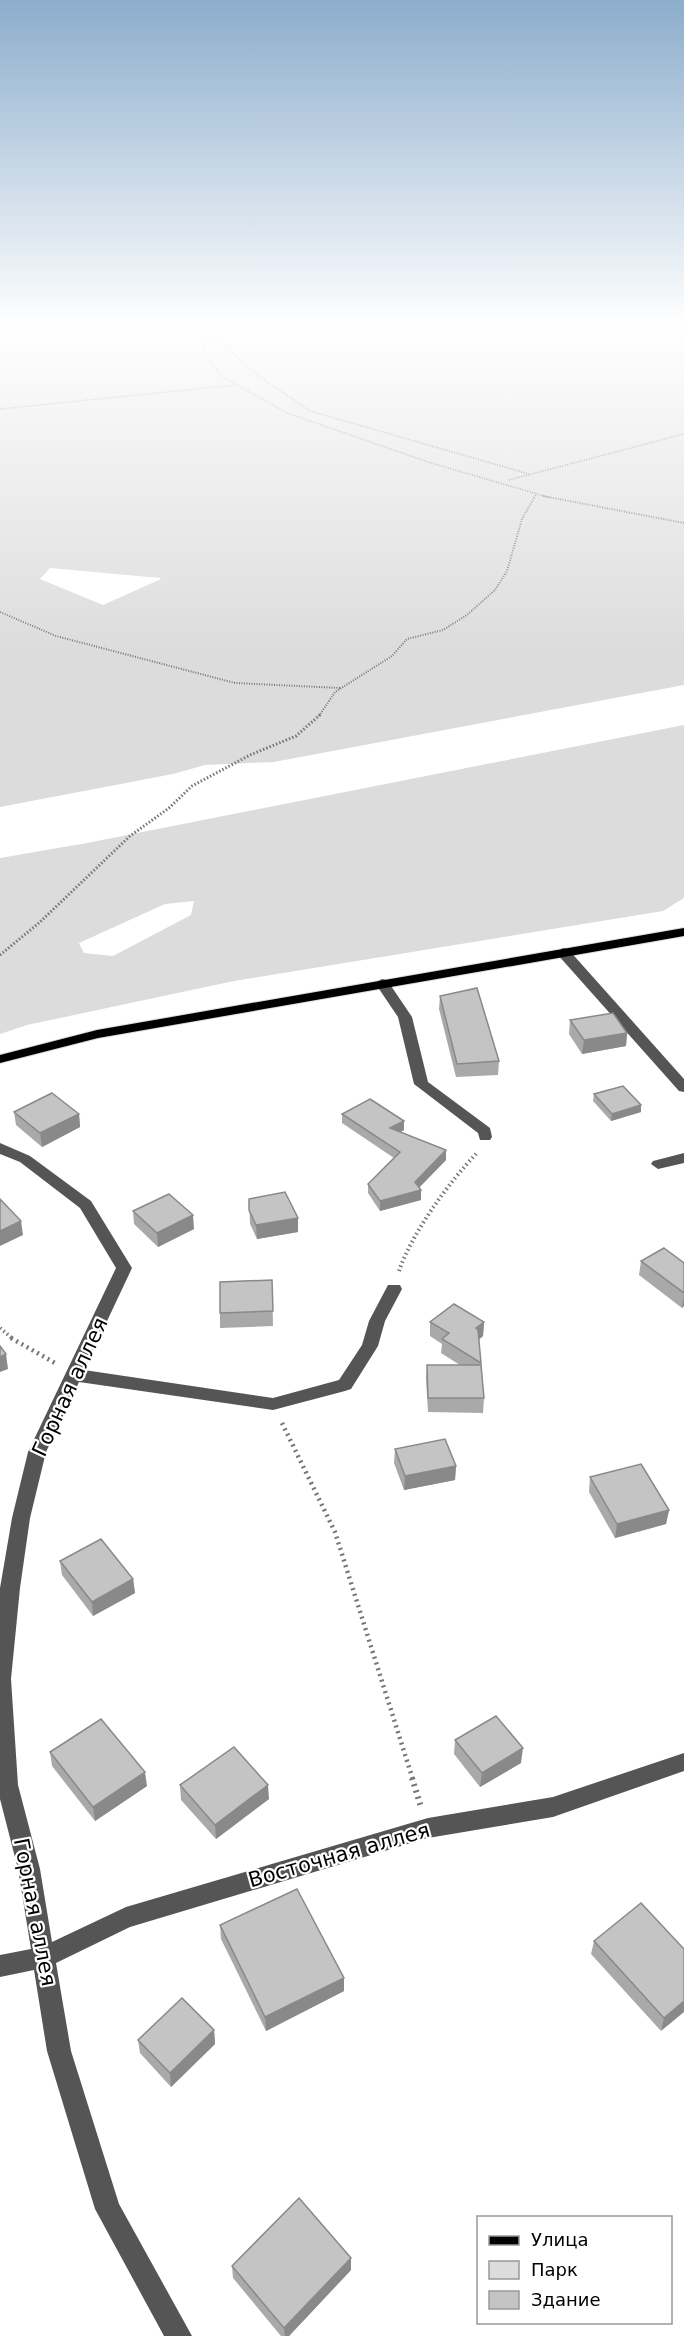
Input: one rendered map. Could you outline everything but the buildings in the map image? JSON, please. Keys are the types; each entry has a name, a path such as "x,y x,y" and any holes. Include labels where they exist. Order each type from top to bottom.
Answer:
{"main road":[{"path":"0,1059 97,1034 684,932"}],"street":[{"path":"563,952 684,1088"},
{"path":"382,983 405,1017 421,1084 485,1131 486,1137"},
{"name":"Горная аллея","path":"0,1148 25,1159 86,1204 124,1268 38,1452 19,1530 0,1678 7,1785 29,1869 59,2051 108,2209 179,2336"},
{"path":"658,1164 684,1158"},
{"path":"75,1375 273,1404 345,1385 370,1346 377,1321 394,1289"},
{"name":"Восточная аллея","path":"0,1966 45,1957 126,1918 428,1828 553,1808 684,1762"}],"path":[{"path":"348,434 431,463 536,495 684,523"},
{"path":"390,434 529,474"},
{"path":"509,480 684,434"},
{"path":"0,955 40,922 130,836 169,808 192,786 250,755 296,736 320,715 335,692 392,656 407,639 443,630 467,615 495,590 507,571 522,519 536,495"},
{"path":"0,612 56,636 235,682 340,689"},
{"path":"394,1289 404,1254 426,1222 437,1199 456,1173 477,1154 486,1137"},
{"path":"0,1328 16,1342 75,1375"},
{"path":"273,1404 335,1532 398,1740 428,1828"}],"green space":[{"path":"0,434 684,434 684,685 274,762 205,765 173,774 0,807","holes":["50,568 161,579 103,605 40,579"]},
{"path":"684,725 684,898 663,911 234,981 27,1025 0,1034 0,858 87,843","holes":["194,901 191,915 113,956 84,953 79,943 165,904"]}]}
